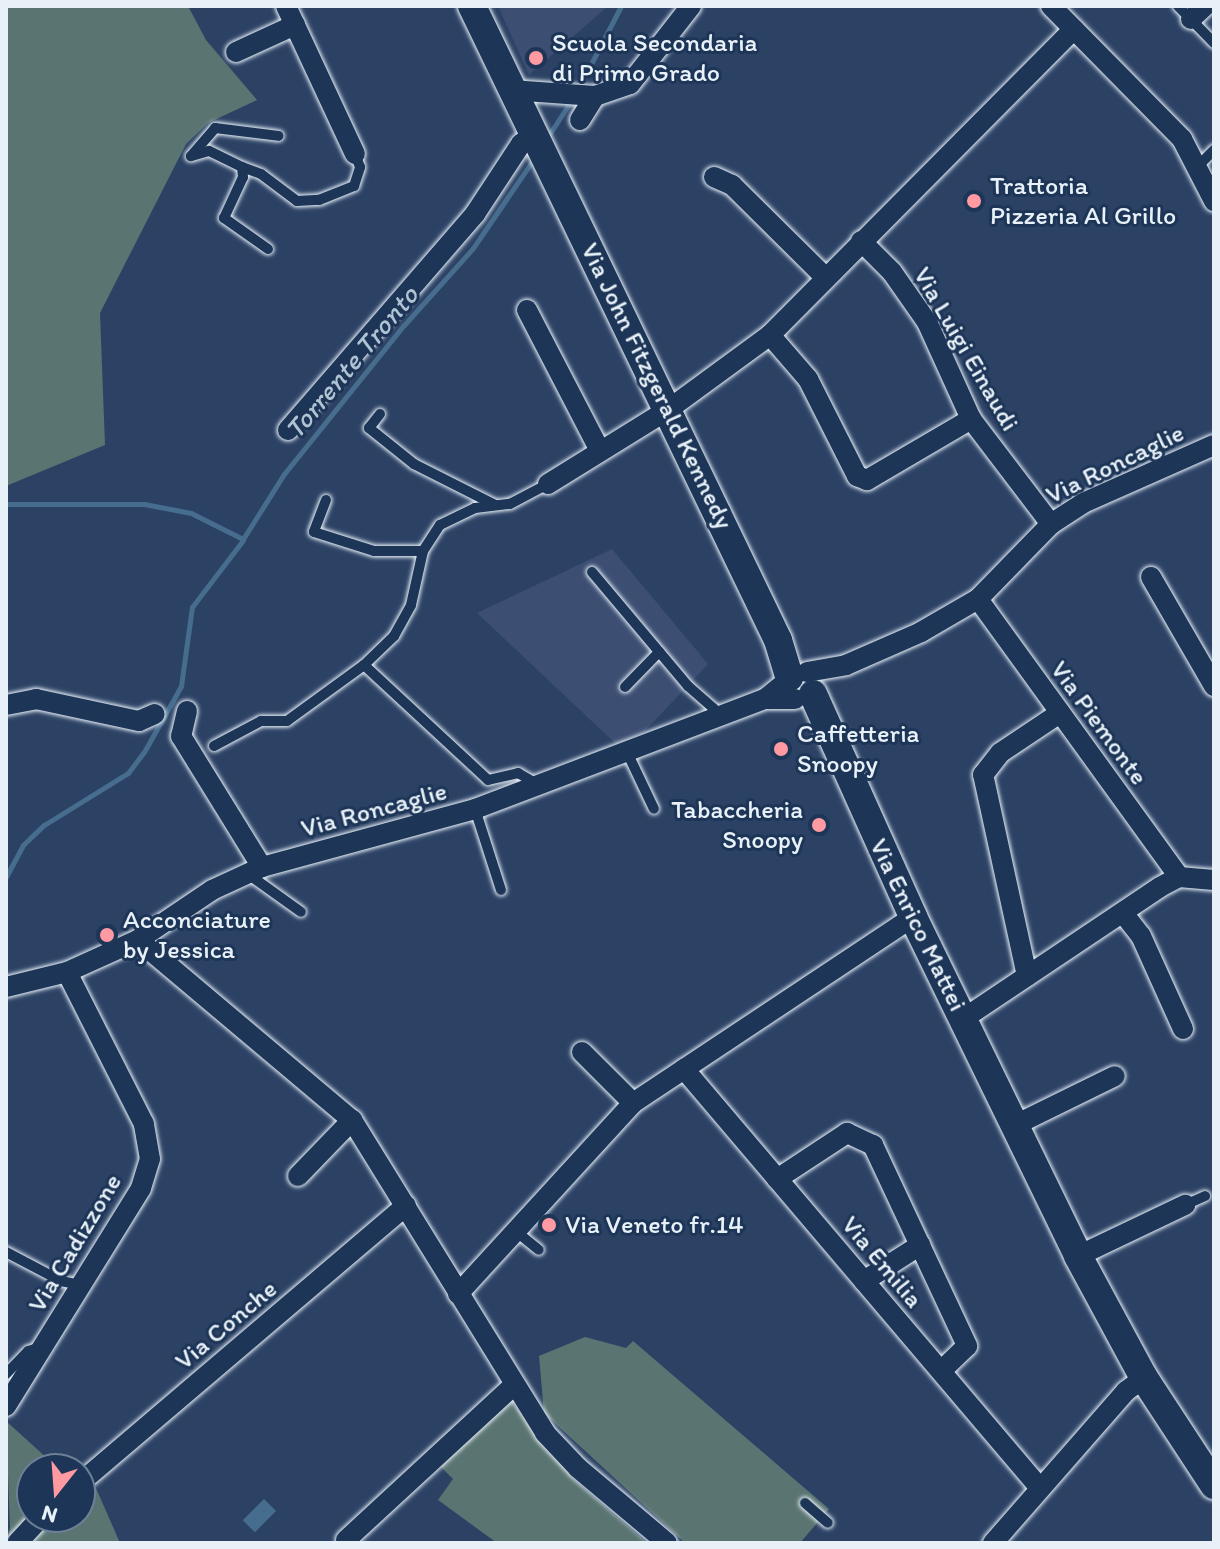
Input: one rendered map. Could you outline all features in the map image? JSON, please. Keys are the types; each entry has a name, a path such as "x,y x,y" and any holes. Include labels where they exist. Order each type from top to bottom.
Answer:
{"street":[{"name":"Via John Fitzgerald Kennedy","path":"472,6 669,409 798,687"},
{"path":"511,90 581,94 630,84 691,6"},
{"path":"1051,6 1182,139 1207,157 1214,201"},
{"path":"236,52 291,15 355,154"},
{"path":"548,484 599,449 669,409 770,335 1074,29"},
{"path":"580,120 581,94"},
{"path":"288,430 455,239 521,144 539,144"},
{"path":"714,177 732,185 826,278"},
{"name":"Via Luigi Einaudi","path":"861,241 892,272 927,322 971,419 1051,524"},
{"path":"527,310 599,449"},
{"path":"770,335 808,379 857,476 867,480 971,419"},
{"name":"Via Roncaglie","path":"6,987 67,972 138,940 212,890 255,870 475,809 798,687 978,599 1051,524 1083,503 1214,445"},
{"path":"1151,577 1214,686"},
{"name":"Via Piemonte","path":"978,599 1179,877"},
{"name":"Via Enrico Mattei","path":"798,687 822,724 1078,1256 1144,1378 1214,1485"},
{"path":"6,705 36,699 139,721 155,714"},
{"path":"1027,976 983,775 1000,753 1060,713"},
{"path":"182,720 181,736 255,870"},
{"path":"963,1019 1179,877 1214,880"},
{"path":"1123,913 1141,936 1183,1029"},
{"path":"458,1294 513,1229 633,1103 913,917"},
{"path":"138,940 352,1120 513,1386 545,1433 578,1468 667,1543"},
{"name":"Via Cadizzone","path":"6,1406 80,1285 150,1159 137,1117 67,972"},
{"path":"582,1052 633,1103"},
{"name":"Via Emilia","path":"684,1069 1040,1488"},
{"path":"1015,1125 1115,1076"},
{"path":"298,1176 352,1120"},
{"path":"777,1179 847,1133 860,1135 873,1145 920,1245 976,1346 941,1371"},
{"path":"1078,1256 1185,1205"},
{"name":"Via Conche","path":"96,1469 406,1206"},
{"path":"864,1281 920,1245"},
{"path":"993,1543 1126,1391 1144,1378"},
{"path":"346,1540 513,1386"}],"lane":[{"path":"1191,10 1214,43"},
{"path":"279,136 215,128 191,156 209,151 261,174 297,201 319,200 354,186 360,167 355,154"},
{"path":"242,167 243,177 224,218 268,249"},
{"path":"380,414 369,428 391,446 414,464 496,506"},
{"path":"191,752 206,742 216,749 261,721 287,721 364,665 394,636 411,605 423,551 440,525 475,508 496,506 548,484"},
{"path":"326,500 314,532 374,551 423,551"},
{"path":"592,572 659,652 720,714"},
{"path":"625,687 659,652"},
{"path":"364,665 488,780 518,773 537,784"},
{"path":"626,750 654,809"},
{"path":"475,809 501,890"},
{"path":"255,870 301,912"},
{"path":"1185,1205 1205,1196"},
{"path":"513,1229 539,1250"},
{"path":"6,1252 61,1281 80,1285"},
{"path":"6,1374 28,1351 43,1347"},
{"path":"805,1503 828,1523"}],"shaded area":[{"name":"Scuola Secondaria di Primo Grado","path":"498,6 608,6 529,75"},
{"path":"612,549 708,664 644,732 616,744 477,613"},
{"path":"264,1499 276,1511 255,1532 243,1520"}],"green space":[{"path":"6,6 188,6 206,40 257,100 208,123 186,144 100,313 105,445 6,486"},
{"path":"585,1337 626,1348 633,1341 829,1509 800,1543 685,1543 544,1413 539,1356"},
{"path":"508,1397 573,1479 647,1543 497,1543 438,1500 453,1479 435,1461"},
{"path":"6,1421 41,1453 16,1453 16,1533 20,1533 12,1543 6,1543 10,1529"},
{"path":"96,1488 120,1543 23,1543 33,1533 96,1533"}],"waterway":[{"name":"Torrente Tronto","path":"577,91 621,6"},
{"name":"Torrente Tronto","path":"547,138 572,99"},
{"name":"Torrente Tronto","path":"6,504 144,504 191,513 243,539 284,474 404,325 473,248 535,157"},
{"path":"6,877 23,845 44,825 128,773 144,752 181,686 192,607 243,540"}],"place":[{"name":"Scuola Secondaria di Primo Grado","path":"536,58"},
{"name":"Trattoria Pizzeria Al Grillo","path":"974,201"},
{"name":"Caffetteria Snoopy","path":"781,749"},
{"name":"Tabaccheria Snoopy","path":"819,825"},
{"name":"Acconciature by Jessica","path":"107,935"},
{"name":"Via Veneto fr.14","path":"549,1225"}]}
